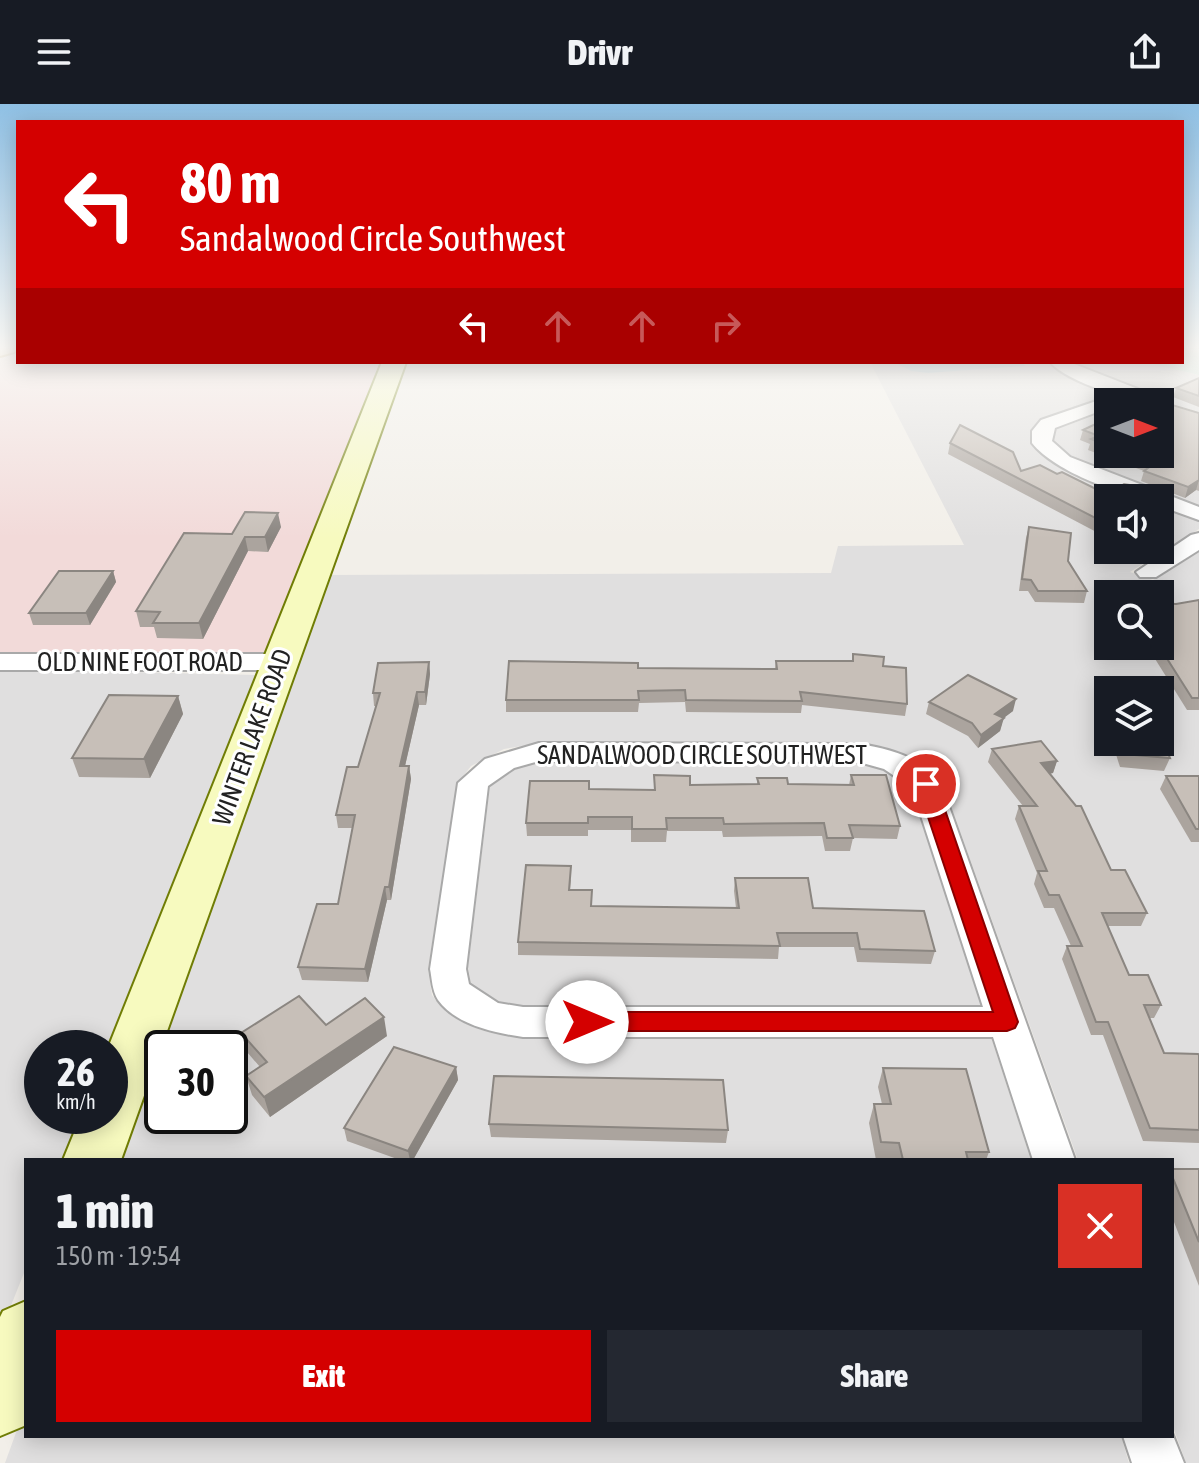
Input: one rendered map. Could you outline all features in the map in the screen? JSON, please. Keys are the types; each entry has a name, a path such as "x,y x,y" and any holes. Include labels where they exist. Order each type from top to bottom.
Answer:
{"street":[{"name":"WINTER LAKE ROAD","path":"128,1064 376,410"},
{"path":"1085,410 1048,424 1042,431 1042,443 1063,461 1123,484"},
{"path":"1174,504 1199,514"},
{"path":"1148,572 1199,540"},
{"name":"OLD NINE FOOT ROAD","path":"0,662 280,662"},
{"name":"SANDALWOOD CIRCLE SOUTHWEST","path":"1007,1022 523,1022 490,1017 452,992 448,969 473,783 486,770 515,756 539,752 843,752 883,756 909,770 926,784 1053,1158"},
{"name":"WINTER LAKE ROAD","path":"93,1158 102,1134"},
{"path":"0,1402 24,1339"},
{"path":"1149,1438 1158,1463"}],"shaded area":[{"path":"0,410 365,410 268,655 0,654"},
{"path":"895,410 1070,410 1039,422 1032,429 1032,443 1055,463 1108,484 1094,484 1094,564 1143,564 1130,572 1153,580 1199,552 1199,1463 1186,1463 1174,1430 1174,1158 1077,1158 943,784 922,766 884,747 856,744 540,743 504,749 471,766 457,784 428,969 432,995 438,1003 473,1026 484,1031 517,1036 991,1037 1030,1158 116,1158 124,1134 128,1134 128,1124 144,1080 144,1134 248,1134 248,1030 162,1030 326,575 831,573 838,546 964,545"},
{"path":"1094,413 1094,468 1174,468 1174,442 1199,420 1199,508 1174,499 1174,484 1136,484 1072,460 1053,443 1053,433 1058,427"},
{"path":"1174,510 1199,519 1199,529 1174,545"},
{"path":"0,669 260,675 117,1030 24,1030 24,1134 79,1134 70,1158 24,1158 24,1273 0,1333"},
{"path":"541,761 876,764 910,786 982,1007 525,1007 503,1004 471,984 468,967 490,786 499,776 522,764"},
{"path":"24,1411 24,1438 1122,1438 1129,1463 5,1463"}],"building":[{"path":"1174,410 1199,413 1199,480 1188,487 1144,471 1148,468 1174,468"},
{"path":"960,425 1013,452 1021,471 1040,465 1094,488 1094,517 950,443"},
{"path":"1094,425 1094,434 1083,430"},
{"path":"245,512 278,513 265,537 245,537 199,623 153,623 160,612 136,611 184,533 232,534"},
{"path":"1029,527 1071,533 1068,561 1087,591 1038,591 1031,580 1022,579"},
{"path":"59,571 113,571 86,613 29,613"},
{"path":"1199,600 1199,698 1192,698 1168,660 1174,660 1176,604"},
{"path":"853,654 884,657 883,666 906,668 907,704 800,692 802,701 686,700 685,690 638,691 639,700 506,700 509,661 638,663 638,668 777,669 776,661 853,661"},
{"path":"429,662 425,692 417,692 400,766 409,766 389,887 385,887 365,969 298,967 317,904 338,904 355,815 336,815 347,767 358,767 380,693 373,693 378,663"},
{"path":"968,675 1016,699 995,714 1004,718 981,735 972,723 929,702"},
{"path":"109,695 178,696 144,759 72,758"},
{"path":"1041,741 1057,761 1041,763 1076,806 1081,806 1111,870 1125,870 1147,913 1102,913 1129,975 1148,975 1161,1005 1144,1005 1164,1053 1199,1055 1199,1130 1150,1128 1108,1022 1096,1022 1067,946 1082,946 1059,895 1049,895 1038,871 1047,871 1019,806 1037,806 992,749"},
{"path":"654,775 690,776 690,785 759,784 757,778 787,778 788,784 854,785 851,775 886,775 900,826 849,825 853,838 827,838 824,823 724,824 723,818 666,818 667,829 632,829 632,817 588,817 588,823 526,823 530,781 589,781 589,789 655,790"},
{"path":"1166,776 1199,776 1199,829 1196,829"},
{"path":"526,865 571,866 569,890 592,890 591,906 739,908 735,878 808,878 813,908 924,911 935,951 860,949 857,933 777,933 780,946 518,942"},
{"path":"299,996 326,1025 365,998 384,1017 264,1097 248,1075 267,1062 248,1041 246,1030"},
{"path":"394,1047 456,1067 408,1151 344,1128"},
{"path":"883,1068 966,1069 989,1152 966,1152 968,1158 903,1158 899,1143 881,1142 874,1104 891,1104"},
{"path":"494,1076 723,1080 728,1130 489,1124"},
{"path":"1174,1169 1199,1169 1199,1242 1174,1181"}],"route":[{"path":"587,1022 1007,1022 926,784"}]}
